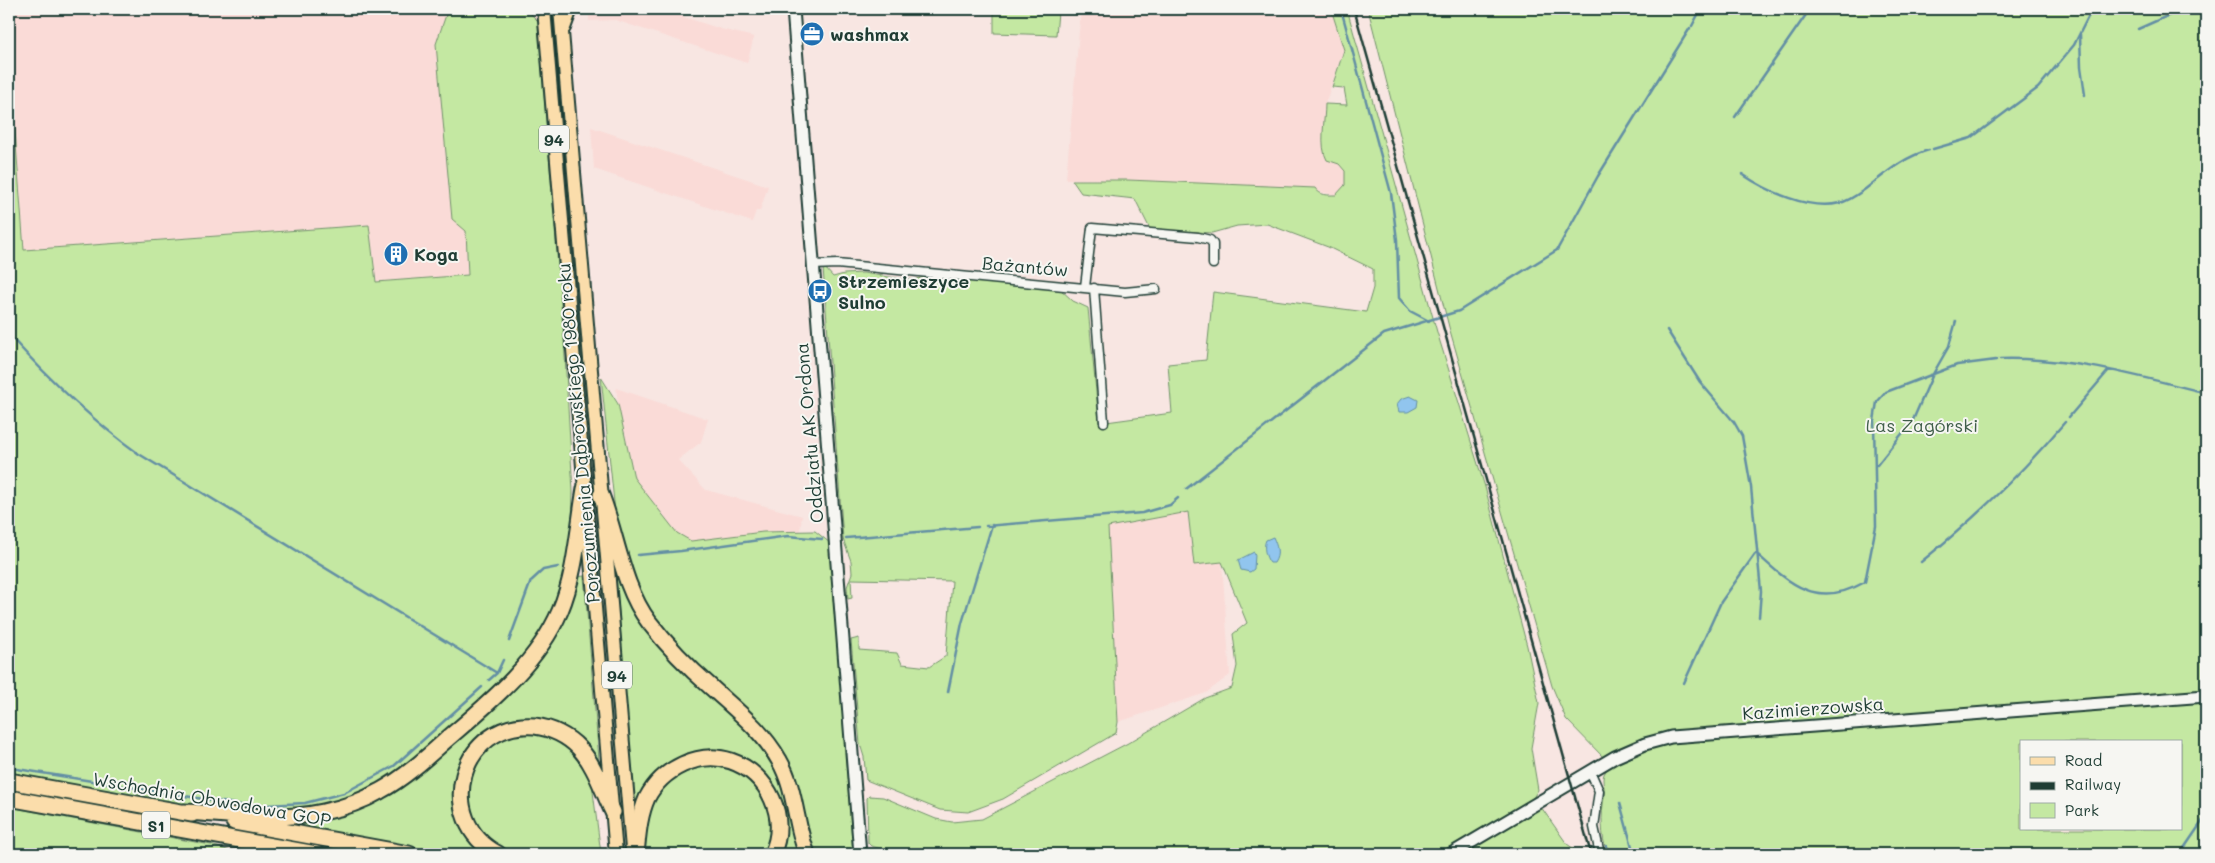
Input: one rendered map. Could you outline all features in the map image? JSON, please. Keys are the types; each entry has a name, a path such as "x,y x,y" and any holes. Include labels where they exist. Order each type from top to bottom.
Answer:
{"highway":[{"path":"184,812 279,816 323,812 350,805 379,792 414,768 509,682 548,634 560,611 567,590 585,489"},
{"path":"601,495 611,521 628,582 638,606 676,655 732,704 773,749 788,779 807,854"},
{"path":"498,854 483,845 475,836 465,816 461,796 463,775 471,757 482,744 497,732 530,726 541,727 566,737 584,754 613,812"},
{"path":"634,854 642,812 658,781 678,766 697,760 719,759 730,761 743,767 760,781 772,797 777,808 779,828 778,840 772,854"},
{"name":"Wschodnia Obwodowa GOP","path":"9,781 409,854"},
{"name":"Wschodnia Obwodowa GOP","path":"9,798 316,854"},
{"path":"210,835 254,854"}],"main road":[{"name":"Porozumienia Dąbrowskiego 1980 roku","path":"544,9 616,854"},
{"name":"Porozumienia Dąbrowskiego 1980 roku","path":"560,9 601,495 634,854"},
{"path":"562,33 571,9"}],"street":[{"name":"Oddziału AK Ordona","path":"793,9 860,854"},
{"name":"Bażantów","path":"1085,287 1092,228 1198,237 1210,240 1214,244 1213,264"},
{"name":"Bażantów","path":"813,265 842,264 1125,292 1156,289"},
{"path":"1094,288 1104,422"},
{"name":"Kazimierzowska","path":"1451,854 1615,758 1645,744 1672,737 2206,696"},
{"path":"1592,773 1599,791 1594,827 1600,854"}],"shaded area":[{"path":"9,9 535,9 538,21 529,12 466,231 468,275 376,282 369,225 24,250 9,51"},
{"path":"589,9 659,9 721,29 754,37 747,63 615,20 589,21"},
{"path":"1081,9 1331,9 1344,50 1325,104 1328,160 1339,164 1345,171 1345,185 1342,191 1336,195 1318,192 1128,180 1066,179"},
{"path":"591,127 768,186 760,211 756,211 752,222 594,169"},
{"path":"616,388 708,419 701,442 678,460 706,490 802,516 800,531 763,532 691,541 677,533 634,478"},
{"path":"1188,512 1194,565 1222,562 1230,675 1206,693 1118,722 1108,527"}],"green space":[{"path":"518,9 529,12 538,21 564,340 573,491 572,524 565,574 549,618 536,640 495,689 398,773 344,802 278,813 170,805 9,772 9,51 24,250 369,225 376,282 468,275 466,231 452,219 436,44 447,12"},
{"path":"994,9 1064,9 1058,12 1056,35 994,33"},
{"path":"1331,9 1347,9 1437,332 1485,487 1527,646 1539,703 1531,748 1538,790 1531,801 1440,854 899,854 871,846 868,843 867,798 869,796 883,797 936,819 952,822 982,819 1128,743 1205,698 1232,688 1237,666 1233,634 1247,623 1222,562 1194,565 1188,512 1108,527 1118,722 1116,733 1003,799 968,812 940,810 866,780 864,757 860,744 851,640 859,638 859,650 897,653 902,664 929,667 946,656 952,581 851,579 852,598 848,599 847,587 852,573 851,561 843,539 823,268 833,277 844,274 863,273 909,280 935,276 1059,288 1073,301 1088,308 1099,423 1172,413 1168,364 1206,360 1213,292 1366,312 1373,288 1373,269 1328,247 1267,224 1237,226 1212,233 1150,229 1135,199 1081,193 1072,180 1128,180 1315,188 1322,194 1336,195 1345,185 1345,171 1339,164 1327,160 1323,148 1325,104 1347,105 1344,88 1332,87 1344,50"},
{"name":"Las Zagórski","path":"1368,9 2206,9 2206,690 1672,733 1605,759 1566,719 1552,686 1449,327"},
{"path":"601,377 618,404 634,478 677,533 691,541 763,532 815,531 830,543 853,854 813,854 794,783 702,672 662,631 634,584 616,521"},
{"path":"615,562 627,599 752,732 777,769 787,793 801,854 779,854 784,831 784,815 779,799 768,779 692,754 677,758 655,773 642,793 635,815"},
{"path":"584,576 600,772 578,738 563,726 549,721 534,719 518,720 489,730 477,738 467,748 458,768 455,801 460,823 472,841 486,854 449,854 278,822 345,812 505,695 576,577"},
{"path":"2206,702 2206,854 1607,854 1602,826 1604,774 1615,763 1646,750 1674,742"},
{"path":"533,730 572,747 591,776 601,854 506,854 491,845 469,813 466,786 485,747 501,736"},
{"path":"707,763 731,766 756,782 774,821 766,854 644,854 643,843 646,821 649,810 659,791 674,775"},
{"path":"9,807 211,845 240,854 9,854"},
{"path":"1541,807 1567,844 1581,854 1460,854"}],"water":[{"path":"1410,396 1418,400 1417,407 1408,412 1399,412 1397,404 1401,399"},
{"path":"1273,537 1277,553 1274,563 1270,563 1266,555 1265,545 1266,540"},
{"path":"1254,552 1254,569 1250,572 1241,570 1238,560"}],"waterway":[{"path":"1341,9 1391,193 1397,240 1399,298 1410,311 1429,321"},
{"path":"1692,26 1701,9"},
{"path":"1735,117 1810,9"},
{"path":"1933,149 1971,138 2038,88 2074,45 2092,9"},
{"path":"2138,29 2183,9"},
{"path":"1186,489 1384,334 1459,311 1557,250 1598,176 1690,28"},
{"path":"2080,34 2081,67 2085,95"},
{"path":"1742,174 1764,187 1789,198 1802,202 1828,205 1849,199 1911,157 1929,150"},
{"path":"1877,465 1913,420 1933,374 1949,346 1956,321"},
{"path":"1667,330 1700,382 1734,422 1742,436 1751,487 1761,591 1759,617"},
{"path":"9,335 71,398 139,454 497,673 503,660"},
{"path":"2000,359 2026,359 2078,364 2130,374 2206,393"},
{"path":"1756,553 1781,575 1806,590 1819,593 1833,593 1848,590 1865,582 1876,526 1874,421 1877,402 1886,392 1957,365 1996,360"},
{"path":"2069,417 2109,370"},
{"path":"1921,562 1996,495 2065,422"},
{"path":"986,526 1142,513 1170,505 1178,498"},
{"path":"948,692 962,623 992,525"},
{"path":"846,538 978,527"},
{"path":"638,555 788,536 822,539"},
{"path":"1684,683 1721,602 1755,554"},
{"path":"509,641 531,581 543,570 558,567"},
{"path":"489,680 497,673"},
{"path":"9,763 11,768 247,806 305,803 344,793 394,766 482,687"},
{"path":"1620,803 1634,854"},
{"path":"2180,854 2206,816"},
{"path":"1606,846 1608,854"}],"railway":[{"path":"1354,9 1591,854"}],"place":[{"name":"washmax","path":"812,34"},
{"name":"Koga","path":"396,254"},
{"name":"Strzemieszyce Sulno","path":"820,291"}]}
